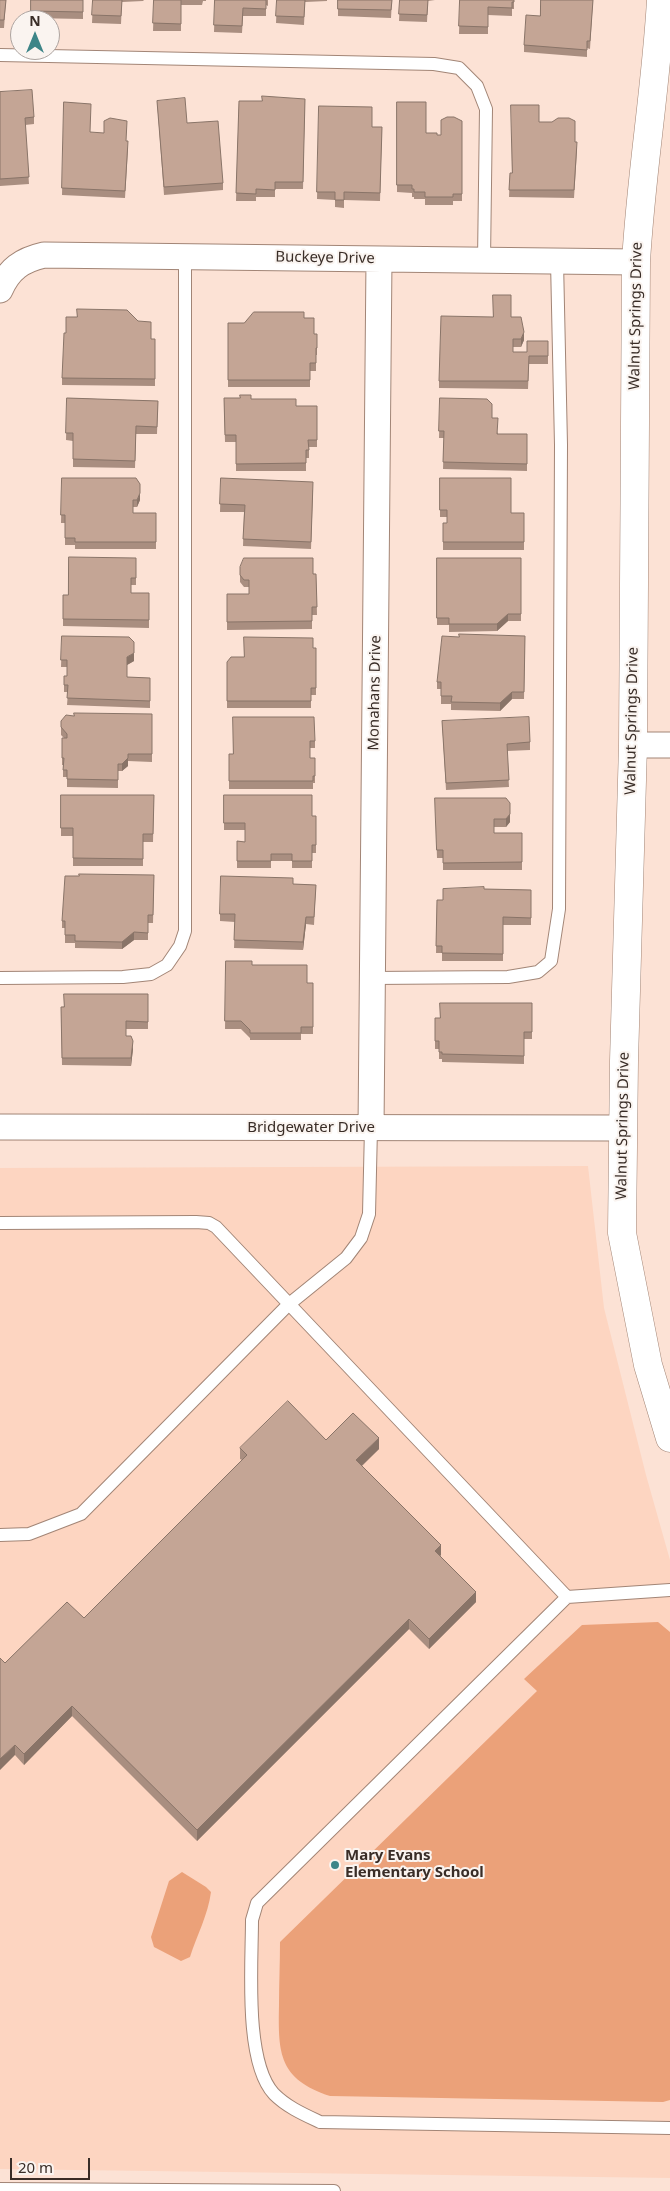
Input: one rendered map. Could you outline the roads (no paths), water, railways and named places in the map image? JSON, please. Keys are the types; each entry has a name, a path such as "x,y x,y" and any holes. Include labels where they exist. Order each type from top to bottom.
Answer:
{"street":[{"name":"Walnut Springs Drive","path":"661,0 658,52 639,209 636,262 633,745 622,1233 648,1365 670,1438"},
{"name":"Buckeye Drive","path":"0,290 6,277 16,266 29,258 44,255 636,262"},
{"name":"Monahans Drive","path":"371,1128 379,259"},
{"path":"633,745 670,745"},
{"name":"Bridgewater Drive","path":"0,1127 623,1128"}],"lane":[{"path":"0,55 434,64 459,68 477,86 486,109 484,260"},
{"path":"0,978 123,978 151,974 167,964 180,946 185,931 185,257"},
{"path":"372,978 508,977 538,972 551,960 559,909 561,445 557,261"},
{"path":"0,1534 29,1534 81,1514 288,1305 346,1258 361,1238 369,1214 371,1128"},
{"path":"0,1223 209,1223 227,1239 568,1597"},
{"path":"670,1590 568,1597 257,1903 252,1920 253,2038 259,2068 273,2092 293,2110 320,2122 670,2128"},
{"path":"0,2189 334,2191"}],"place":[{"name":"Mary Evans Elementary School","path":"335,1865"}]}
